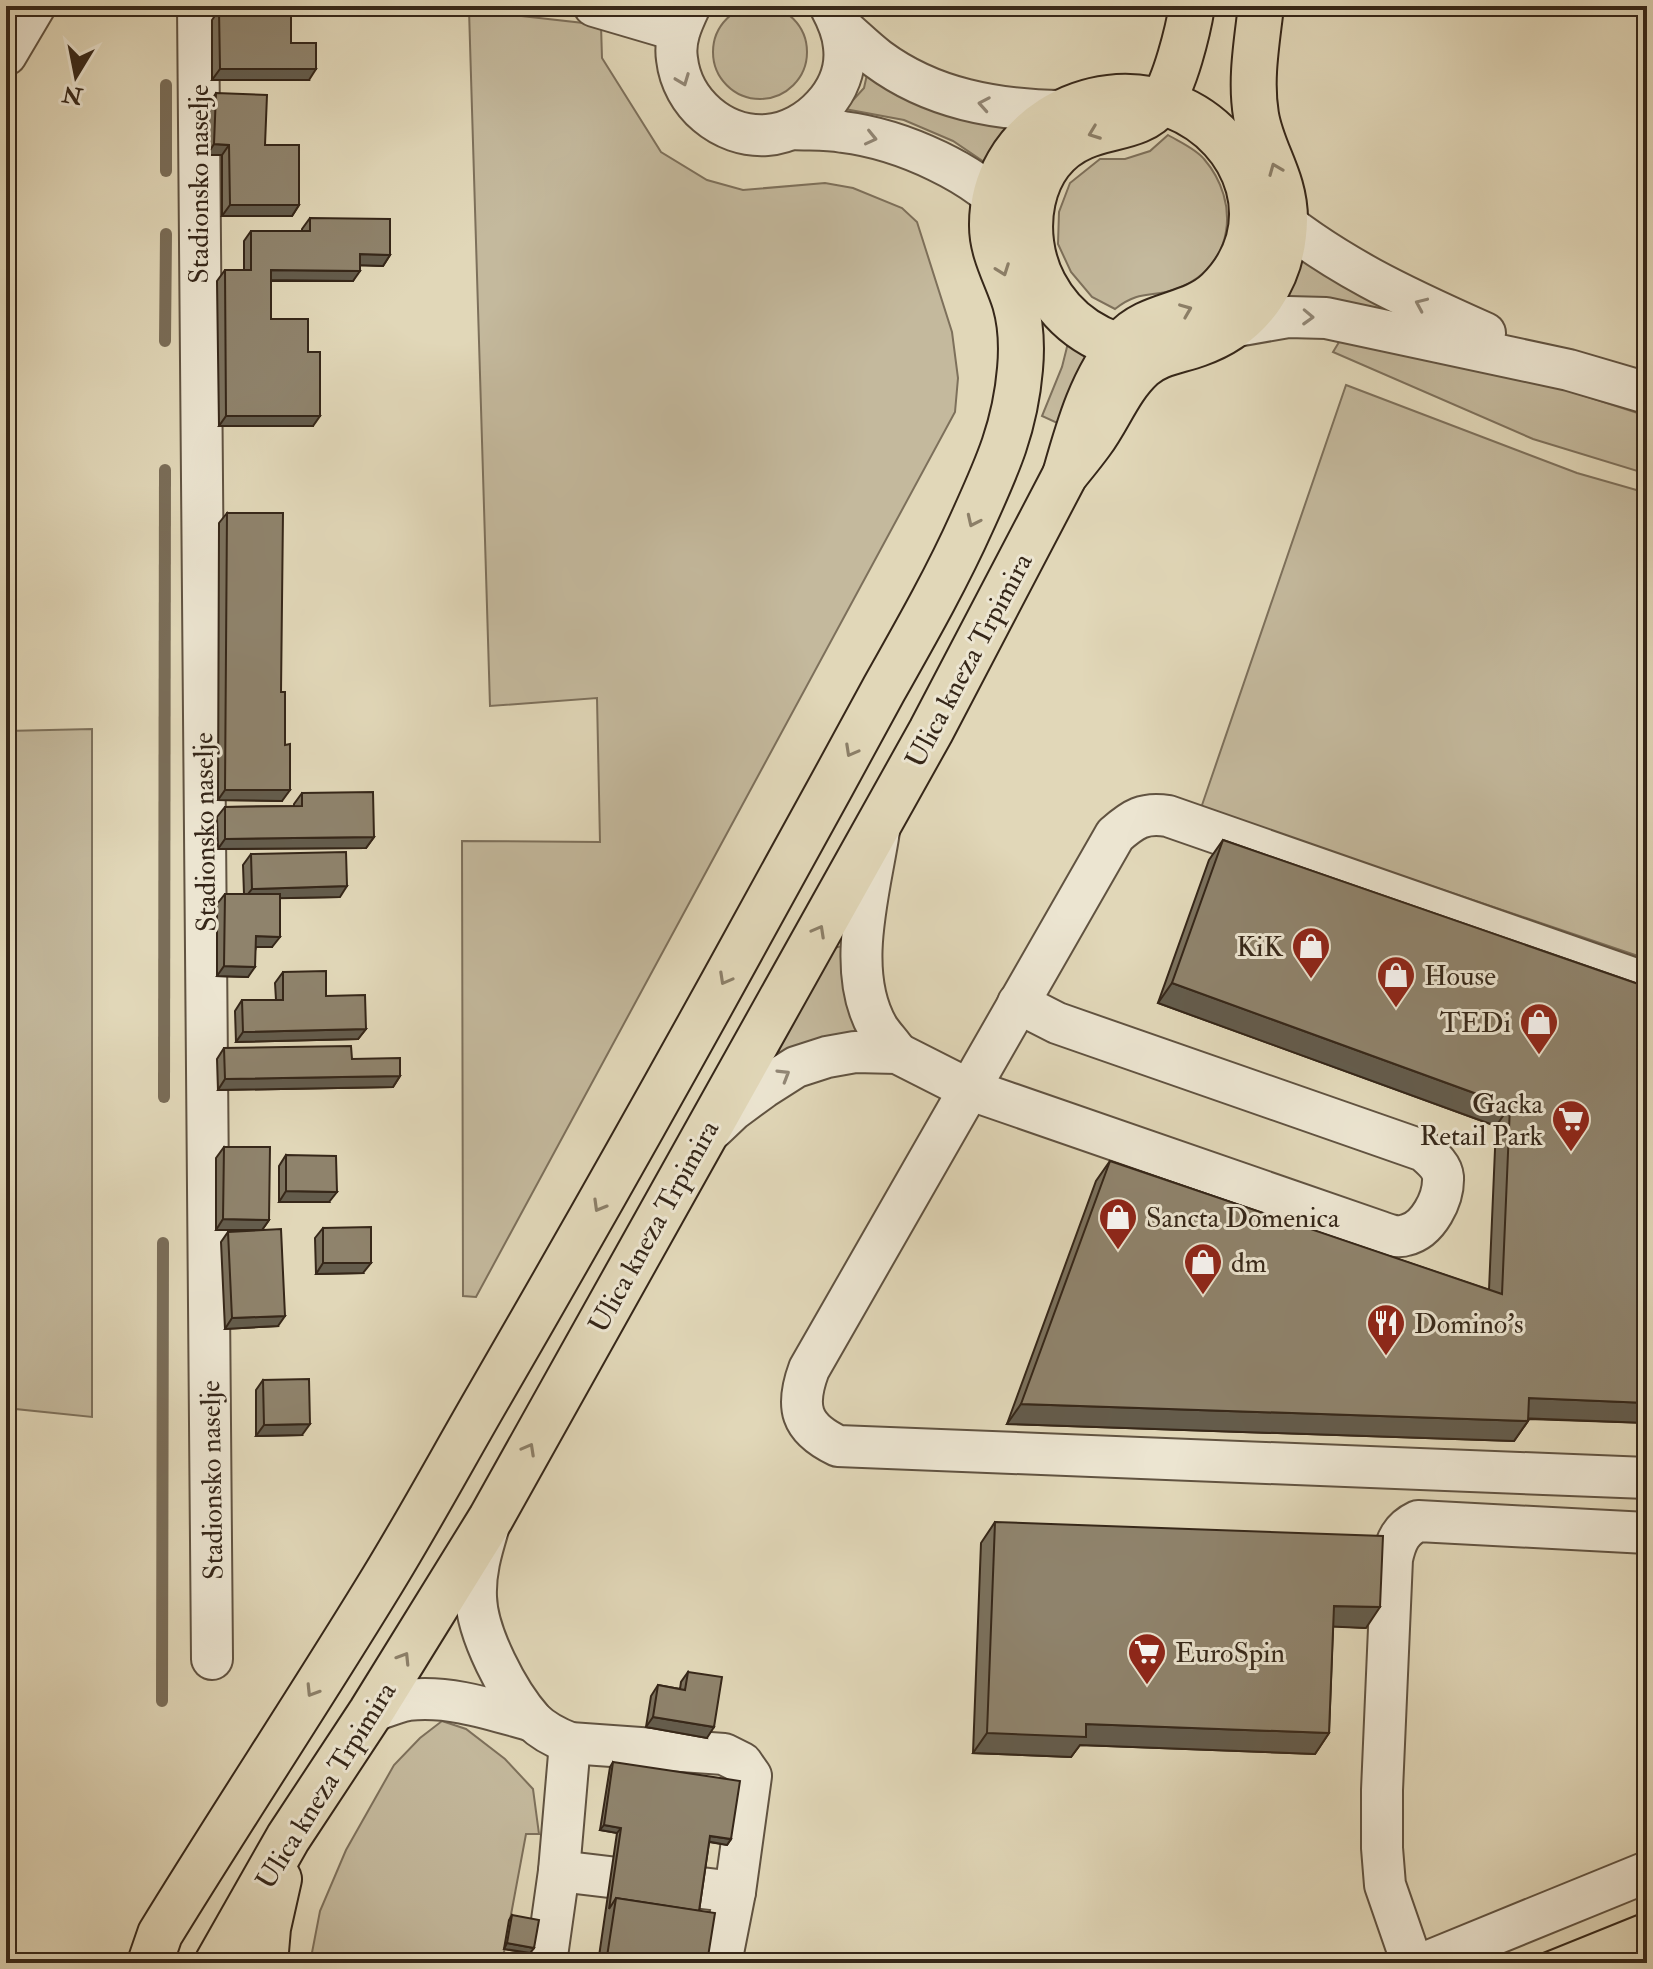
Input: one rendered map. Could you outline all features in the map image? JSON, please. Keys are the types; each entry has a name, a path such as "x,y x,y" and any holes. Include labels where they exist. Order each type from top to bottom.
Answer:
{"main road":[{"path":"1113,96 1142,71 1179,6"},
{"path":"1168,353 1119,347 1095,337 1070,320 1051,298 1035,268 1029,239 1030,210 1039,179 1056,157 1079,138 1106,128 1129,125 1148,116 1162,101 1187,33 1192,6"},
{"path":"1065,475 1076,433 1092,395 1119,347 1134,331 1202,304 1219,290 1232,273 1250,232 1250,193 1244,170 1228,143 1223,114 1224,85 1238,41 1258,6"},
{"path":"1065,475 1090,444 1123,389 1144,365 1168,353 1213,339 1255,308 1269,288 1278,264 1285,223 1285,199 1256,116 1253,86 1258,6"},
{"path":"1005,450 1019,384 1020,327 1015,303 997,254 992,226 1003,174 1017,151 1037,129 1062,111 1086,100 1113,96 1162,101 1188,112 1228,143"},
{"path":"1005,450 1036,407 1046,382 1054,326 1051,298"},
{"name":"Ulica kneza Trpimira","path":"147,1953 384,1578 619,1170 954,561 1005,450"},
{"name":"Ulica kneza Trpimira","path":"217,1963 288,1838 371,1712 491,1518 881,820 1065,475"},
{"path":"265,1963 268,1928 288,1838"}],"street":[{"path":"6,55 35,6"},
{"name":"Stadionsko naselje","path":"198,6 212,1659"},
{"path":"594,6 684,18 676,57 682,83 696,106 716,123 741,133 767,135 793,129 843,132 916,152 966,177 996,200 1013,216 1029,239"},
{"path":"793,129 815,116 831,97 841,75 845,50 835,16"},
{"path":"835,16 879,60 931,90 977,104 1062,111"},
{"path":"1250,193 1285,223 1351,269 1398,294 1569,370"},
{"path":"1231,327 1288,317 1326,318 1569,370 1647,393"},
{"path":"1647,983 1168,816 1151,813 1132,820 1115,835 809,1369 801,1390 802,1407 809,1424 819,1437 838,1446 1647,1478"},
{"path":"881,820 863,942 862,971 877,1026 897,1053"},
{"path":"701,1141 733,1110 796,1067 855,1052 897,1053 968,1089 1389,1235 1410,1235 1426,1223 1432,1212 1440,1195 1443,1176 1437,1162 1424,1151 1057,1023 1018,1003"},
{"path":"491,1518 478,1564 476,1596 479,1622 485,1642 533,1721"},
{"path":"1412,1963 1385,1885 1382,1848 1392,1559 1400,1535 1418,1521 1647,1533"},
{"path":"371,1712 406,1700 465,1703 533,1721 555,1737 570,1743 724,1754 742,1763 751,1776 735,1892 721,1963"},
{"path":"546,1963 559,1871 570,1743"},
{"path":"559,1871 735,1892"},
{"path":"1424,1963 1647,1872"}],"shaded area":[{"path":"760,5 778,9 793,19 803,34 807,52 803,70 793,85 778,95 760,99 742,95 727,85 717,70 713,52 717,34 727,19 742,9"},
{"path":"469,10 601,25 602,58 661,152 707,180 743,190 825,183 853,188 902,208 917,222 952,332 958,378 955,412 476,1297 463,1296 462,841 600,842 597,698 490,706"},
{"path":"868,70 1014,129 993,168 953,141 904,120 845,109 864,88"},
{"path":"1168,135 1201,155 1216,176 1227,213 1221,249 1211,265 1197,278 1170,291 1133,298 1115,309 1092,297 1071,272 1058,244 1059,212 1070,183 1100,159 1125,159 1150,151"},
{"path":"1294,256 1386,308 1382,317 1278,298"},
{"path":"1344,334 1554,386 1647,416 1647,474 1533,439 1333,352"},
{"path":"1068,343 1096,357 1066,427 1042,416 1062,367"},
{"path":"1346,385 1577,473 1647,493 1647,959 1201,808"},
{"path":"92,729 92,1417 6,1408 6,731"},
{"path":"842,946 844,985 861,1036 787,1055 778,1051 834,948"},
{"path":"442,1721 466,1729 505,1759 533,1789 539,1834 526,1834 502,1963 310,1963 320,1911 346,1850 394,1765"}],"building":[{"path":"219,10 291,10 291,43 316,43 316,69 220,69"},
{"path":"216,93 267,95 265,145 299,145 299,205 230,205 229,145 214,144"},
{"path":"310,218 390,219 390,255 360,254 360,271 271,270 271,319 308,319 308,352 320,352 320,416 226,416 225,270 251,270 251,231 310,231"},
{"path":"227,513 283,513 281,692 285,692 285,745 290,744 290,790 225,790"},
{"path":"373,792 374,837 225,839 225,807 302,806 302,793"},
{"name":"Gacka Retail Park","path":"1223,840 1647,987 1647,1403 1529,1398 1528,1421 1021,1404 1110,1161 1502,1294 1510,1106 1172,983"},
{"path":"346,852 347,886 252,889 251,854"},
{"path":"225,894 280,894 280,937 256,936 255,967 224,966"},
{"path":"326,971 326,996 365,995 366,1029 243,1032 242,1000 283,1000 283,972"},
{"path":"351,1046 352,1059 400,1058 400,1076 225,1079 224,1048"},
{"path":"224,1147 270,1147 269,1220 223,1219"},
{"path":"286,1155 336,1156 337,1192 286,1191"},
{"path":"371,1227 371,1263 323,1263 323,1228"},
{"path":"281,1229 285,1316 232,1318 228,1232"},
{"path":"309,1379 310,1424 264,1425 263,1380"},
{"name":"EuroSpin","path":"995,1522 1383,1536 1380,1607 1334,1606 1329,1733 1086,1724 1086,1737 987,1733"},
{"path":"688,1672 722,1677 714,1727 653,1717 658,1685 685,1690"},
{"path":"613,1762 740,1781 731,1839 710,1836 699,1911 616,1898 609,1909 621,1828 604,1825"},
{"path":"616,1898 715,1913 707,1963 606,1963"},
{"path":"512,1915 539,1920 534,1948 507,1943"}],"waterway":[{"path":"166,85 166,171"},
{"path":"165,341 166,234"},
{"path":"164,1097 165,470"},
{"path":"162,1701 163,1243"}],"tram line":[{"path":"1518,1963 1647,1911"}],"place":[{"name":"KiK","path":"1311,980"},
{"name":"House","path":"1396,1009"},
{"name":"TEDi","path":"1539,1056"},
{"name":"Gacka Retail Park","path":"1571,1153"},
{"name":"Sancta Domenica","path":"1118,1251"},
{"name":"dm","path":"1203,1296"},
{"name":"Domino's","path":"1386,1357"},
{"name":"EuroSpin","path":"1147,1686"}]}
